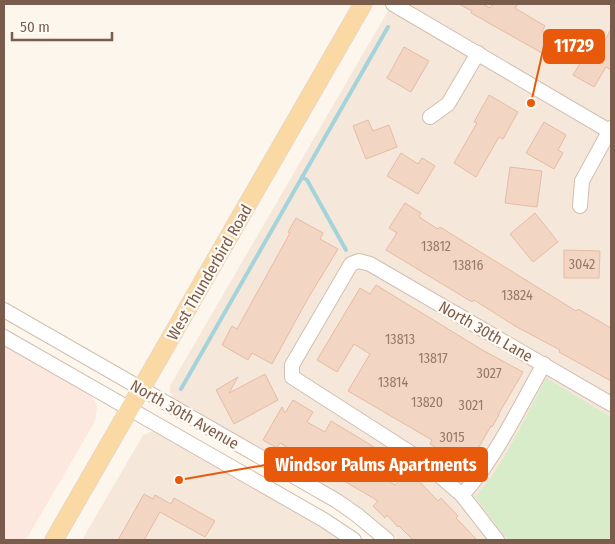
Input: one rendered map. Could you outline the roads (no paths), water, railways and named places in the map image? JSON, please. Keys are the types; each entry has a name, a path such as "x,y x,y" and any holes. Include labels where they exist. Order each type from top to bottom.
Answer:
{"main road":[{"name":"West Thunderbird Road","path":"54,540 363,4"}],"street":[{"path":"393,4 611,130 582,181 580,206"},
{"path":"430,117 448,104 478,53"},
{"name":"North 30th Lane","path":"462,495 420,458 292,377 292,365 351,264 359,261 370,264 611,404"},
{"name":"North 30th Avenue","path":"4,310 337,501 358,515 387,540"},
{"name":"North 30th Avenue","path":"4,337 324,520 354,540"},
{"path":"497,540 462,495 472,485 488,461 544,364"}],"waterway":[{"path":"181,389 388,27"},
{"path":"302,177 307,180 346,250"}],"place":[{"name":"11729","path":"531,103"},
{"name":"Windsor Palms Apartments","path":"179,480"}]}
